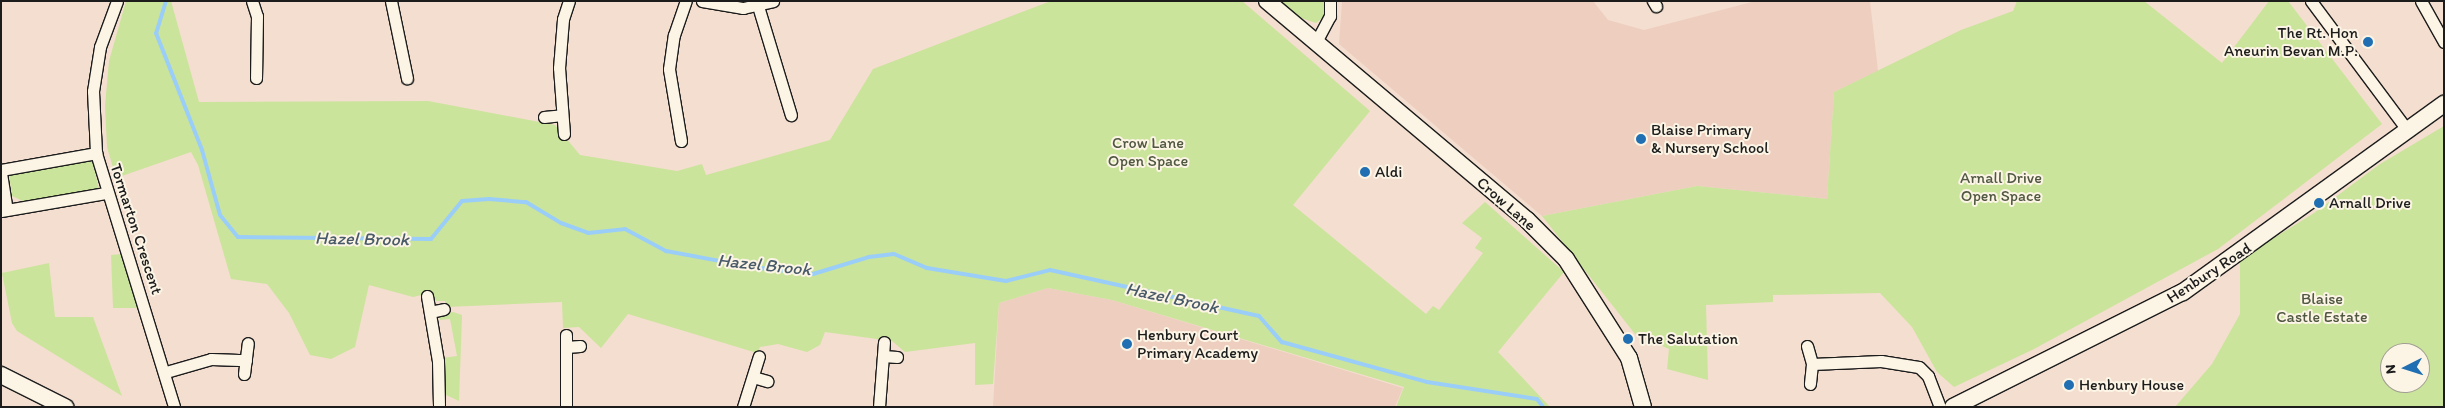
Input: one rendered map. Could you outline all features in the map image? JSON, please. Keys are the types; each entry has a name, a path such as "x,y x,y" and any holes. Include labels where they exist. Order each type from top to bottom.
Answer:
{"main road":[{"name":"Crow Lane","path":"1267,1 1527,220 1566,259 1629,358 1643,407"},
{"name":"Henbury Road","path":"1953,407 2183,292 2444,104"},
{"path":"1,375 65,407"}],"street":[{"name":"Tormarton Crescent","path":"117,1 100,48 93,91 96,153 105,193 166,372 174,407"},
{"path":"252,1 257,16 256,78"},
{"path":"391,1 407,78"},
{"path":"564,134 560,54 569,1"},
{"path":"681,141 669,70 674,35 686,1"},
{"path":"702,1 726,8 758,6 772,1"},
{"path":"1316,42 1330,16 1330,1"},
{"path":"2311,1 2407,130"},
{"path":"2421,1 2444,42"},
{"path":"758,6 791,115"},
{"path":"544,117 562,115"},
{"path":"96,153 1,172 4,210 105,193"},
{"path":"426,296 438,361 438,406"},
{"path":"430,312 444,310"},
{"path":"566,335 566,407"},
{"path":"878,407 884,342"},
{"path":"244,374 248,343"},
{"path":"566,347 580,346"},
{"path":"1807,346 1812,364 1810,384"},
{"path":"742,407 759,356"},
{"path":"883,356 897,358"},
{"path":"166,372 211,359 246,360"},
{"path":"1812,364 1881,361 1919,366 1928,376 1940,407"},
{"path":"753,377 767,381"}],"shaded area":[{"name":"Blaise Primary & Nursery School","path":"1342,1 1593,1 1608,20 1644,30 1756,1 1870,1 1878,71 1834,92 1827,199 1697,186 1542,216 1339,44"},
{"name":"Henbury Court Primary Academy","path":"1048,288 1112,300 1403,388 1395,407 993,407 999,303"}],"green space":[{"name":"Crow Lane Open Space","path":"126,1 171,1 199,102 428,101 555,125 580,155 677,171 702,164 706,175 830,140 873,69 1051,1 1242,1 1370,111 1293,205 1426,314 1433,306 1439,310 1483,253 1475,248 1482,238 1462,223 1485,202 1564,272 1498,352 1550,407 1396,407 1404,387 1112,300 1048,288 999,303 993,384 975,385 975,343 905,352 892,341 825,332 820,345 807,352 778,344 760,347 757,353 628,314 601,348 579,327 563,328 562,302 446,307 445,301 436,301 430,293 413,297 369,285 355,347 331,359 310,355 289,313 267,284 231,279 198,165 191,152 116,178 107,147 105,106 109,61"},
{"path":"1280,1 1327,1 1326,15 1316,23 1298,17"},
{"name":"Arnall Drive Open Space","path":"2017,1 2144,1 2222,63 2269,1 2288,1 2382,124 2218,249 2034,349 1954,387 1937,372 1912,327 1880,293 1773,295 1773,302 1706,305 1708,380 1667,369 1669,349 1635,334 1542,216 1697,186 1827,199 1834,92 1961,30 2013,11"},
{"name":"Blaise Castle Estate","path":"2444,126 2444,407 2175,407 2212,364 2240,314 2240,259 2314,213 2380,164"},
{"path":"92,160 99,189 25,202 12,196 9,174"},
{"path":"122,254 140,308 113,308 111,255"},
{"path":"49,263 55,317 93,317 122,396 17,331 12,323 2,273"},
{"path":"453,312 462,315 459,401 444,394 442,358 457,356 450,319 440,320 440,315"}],"waterway":[{"name":"Hazel Brook","path":"166,1 156,33 202,150 220,215 238,237 431,239 462,201 489,199 526,202 561,223 588,233 625,229 666,251 752,267 813,274 869,257 894,254 927,268 1006,281 1050,270 1259,316 1282,342 1427,382 1537,399 1543,407"}],"place":[{"name":"The Rt. Hon Aneurin Bevan M.P.","path":"2368,42"},
{"name":"Blaise Primary & Nursery School","path":"1641,139"},
{"name":"Aldi","path":"1365,172"},
{"name":"Arnall Drive","path":"2319,203"},
{"name":"The Salutation","path":"1628,339"},
{"name":"Henbury Court Primary Academy","path":"1127,344"},
{"name":"Henbury House","path":"2069,385"}]}
